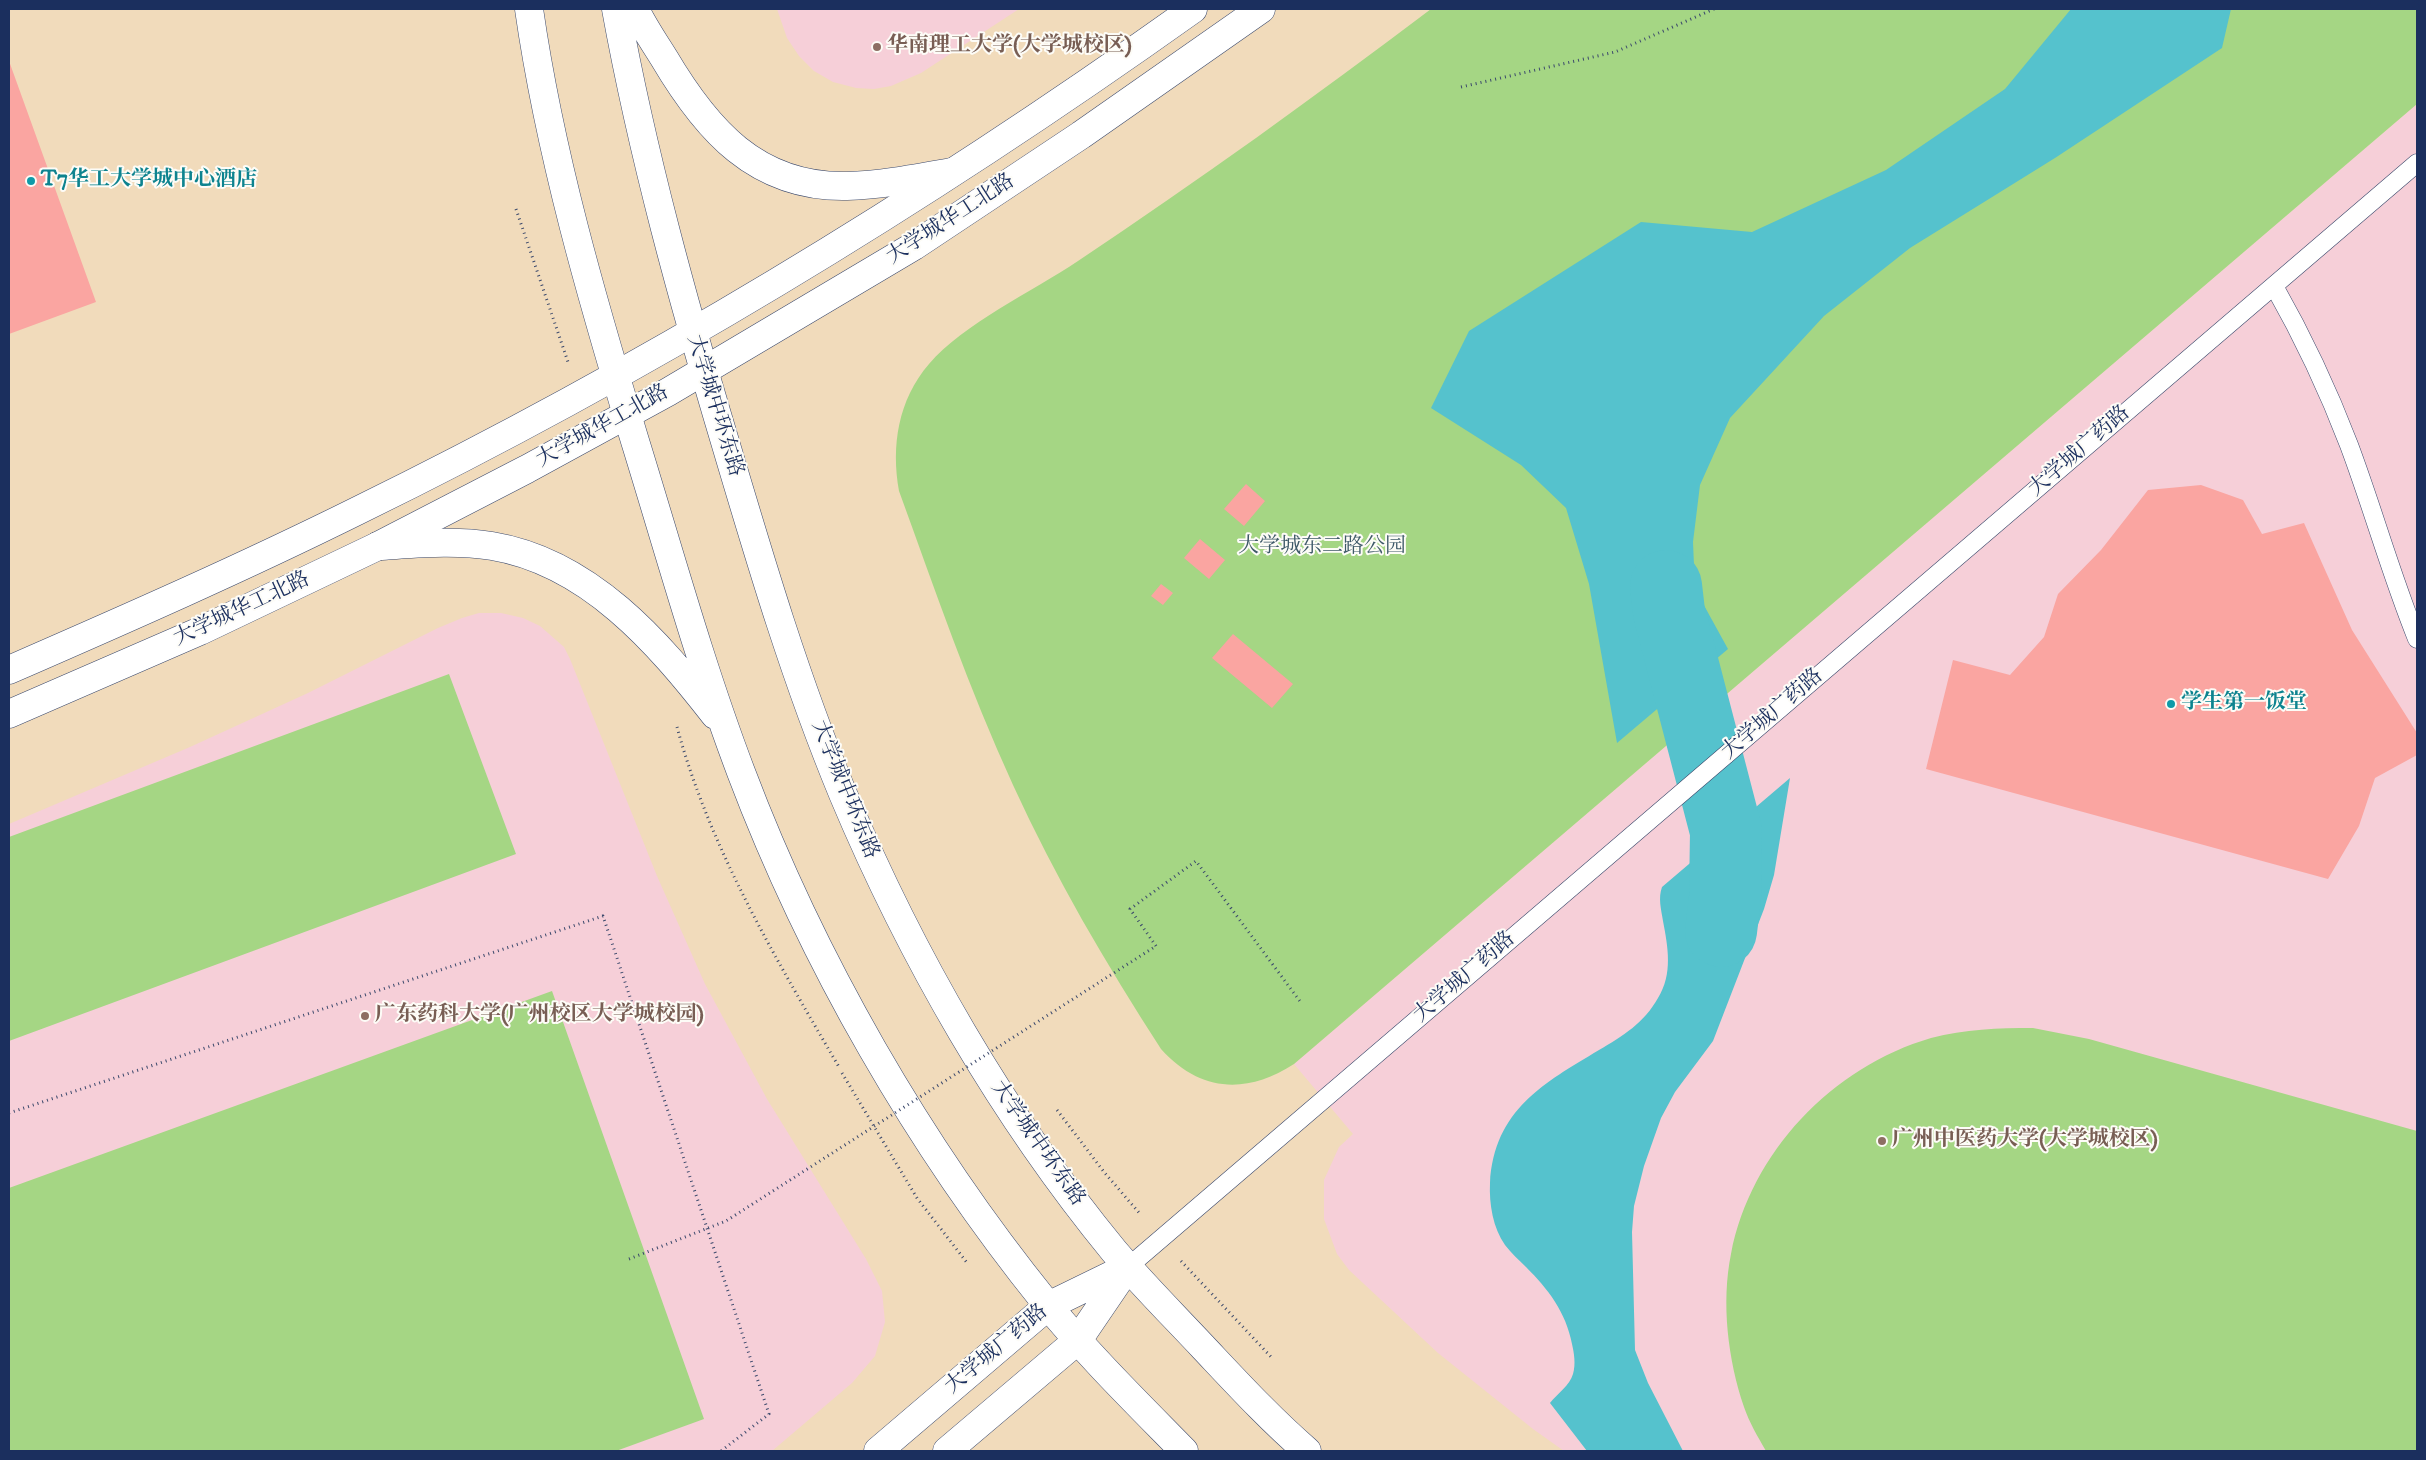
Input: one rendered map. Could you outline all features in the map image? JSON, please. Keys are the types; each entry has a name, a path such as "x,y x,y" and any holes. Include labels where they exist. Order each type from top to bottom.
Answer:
{"main road":[{"path":"530,9 542,81 561,170 615,375 685,604 741,770 796,900 826,965 853,1014 949,1171 1048,1306 1184,1451"},
{"name":"大学城中环东路","path":"616,9 642,141 692,331 764,570 822,740 843,795 903,926 936,987 1019,1120 1094,1225 1128,1267 1264,1410 1307,1451"},
{"path":"635,9 689,98 732,147 752,162 798,180 846,186 952,172"},
{"name":"大学城华工北路","path":"9,670 184,594 333,523 452,463 615,375 821,255 952,172 1193,9"},
{"name":"大学城华工北路","path":"9,714 200,631 378,546 627,415 914,246 1081,135 1261,9"},
{"path":"378,546 456,543 493,546 530,556 574,577 613,604 656,645 728,731"},
{"name":"大学城广药路","path":"878,1451 1048,1306 1128,1267"},
{"name":"大学城广药路","path":"948,1451 1078,1340 1128,1267"}],"lane":[{"name":"大学城广药路","path":"1128,1267 2417,163"},
{"path":"2274,286 2310,352 2348,444 2393,580 2417,639"}],"path":[{"path":"1461,88 1615,52 1714,9"},
{"path":"629,1259 726,1221 1156,946 1130,910 1196,861 1302,1004"},
{"path":"9,1114 603,916 769,1414 721,1451"}],"shaded area":[{"name":"华南理工大学(大学城校区)","path":"777,9 1019,9 921,73 891,86 874,89 856,88 833,82 814,71 799,56 787,38"},
{"path":"2417,104 2417,1451 1564,1451 1533,1429 1438,1353 1349,1270 1337,1254 1324,1219 1324,1180 1339,1147 1353,1134 1294,1064"},
{"name":"广东药科大学(广州校区大学城校园)","path":"479,613 501,613 523,618 540,626 564,647 657,876 705,984 767,1099 866,1259 882,1291 885,1322 875,1356 852,1383 772,1451 9,1451 9,824 190,747 308,693 438,628"}],"green space":[{"name":"大学城东二路公园","path":"1431,9 2417,9 2417,104 1294,1064 1258,1081 1224,1084 1208,1081 1191,1074 1161,1049 1082,920 1046,853 1013,785 967,676 899,491 896,457 899,424 910,393 918,378 943,349 960,335 1078,261 1168,200 1300,106"},
{"path":"449,674 516,854 9,1041 9,837"},
{"path":"552,991 704,1419 616,1451 9,1451 9,1188"},
{"path":"2033,1028 2089,1039 2417,1131 2417,1451 1766,1451 1748,1418 1738,1389 1730,1351 1726,1312 1731,1254 1741,1217 1757,1181 1777,1148 1801,1119 1829,1092 1861,1070 1895,1051 1931,1038 1956,1033 1994,1029"}],"water":[{"path":"2071,9 2231,9 2222,48 2055,158 1910,248 1824,316 1730,418 1700,485 1693,542 1695,589 1728,649 1617,743 1589,584 1566,508 1521,465 1431,408 1469,331 1641,222 1752,232 1886,170 2005,89"},
{"path":"1790,778 1774,875 1764,909 1713,1041 1675,1092 1661,1118 1644,1166 1634,1206 1632,1232 1635,1350 1648,1383 1683,1451 1587,1451 1550,1403 1566,1386 1573,1374 1575,1362 1572,1344 1561,1311 1542,1284 1507,1248 1497,1231 1490,1199 1490,1183 1494,1158 1501,1136 1525,1102 1559,1074 1640,1022 1658,998 1666,980 1668,960 1660,904 1662,887"}],"building":[{"name":"T7华工大学城中心酒店","path":"9,61 96,302 9,334"},
{"path":"1246,484 1265,501 1244,526 1224,509"},
{"name":"学生第一饭堂","path":"2201,485 2243,500 2262,534 2304,523 2352,630 2417,733 2417,755 2375,778 2359,826 2328,879 1926,769 1953,660 2010,675 2044,637 2058,594 2101,550 2148,490"},
{"path":"1200,539 1225,560 1209,579 1184,558"},
{"path":"1161,584 1173,593 1163,605 1151,596"},
{"path":"1233,634 1293,684 1272,708 1212,658"}],"waterway":[{"path":"1666,586 1669,612 1726,831 1725,898 1721,931"}],"place":[{"name":"华南理工大学(大学城校区)","path":"877,47"},
{"name":"T7华工大学城中心酒店","path":"31,181"},
{"name":"学生第一饭堂","path":"2171,704"},
{"name":"广东药科大学(广州校区大学城校园)","path":"365,1016"},
{"name":"广州中医药大学(大学城校区)","path":"1882,1141"}]}
